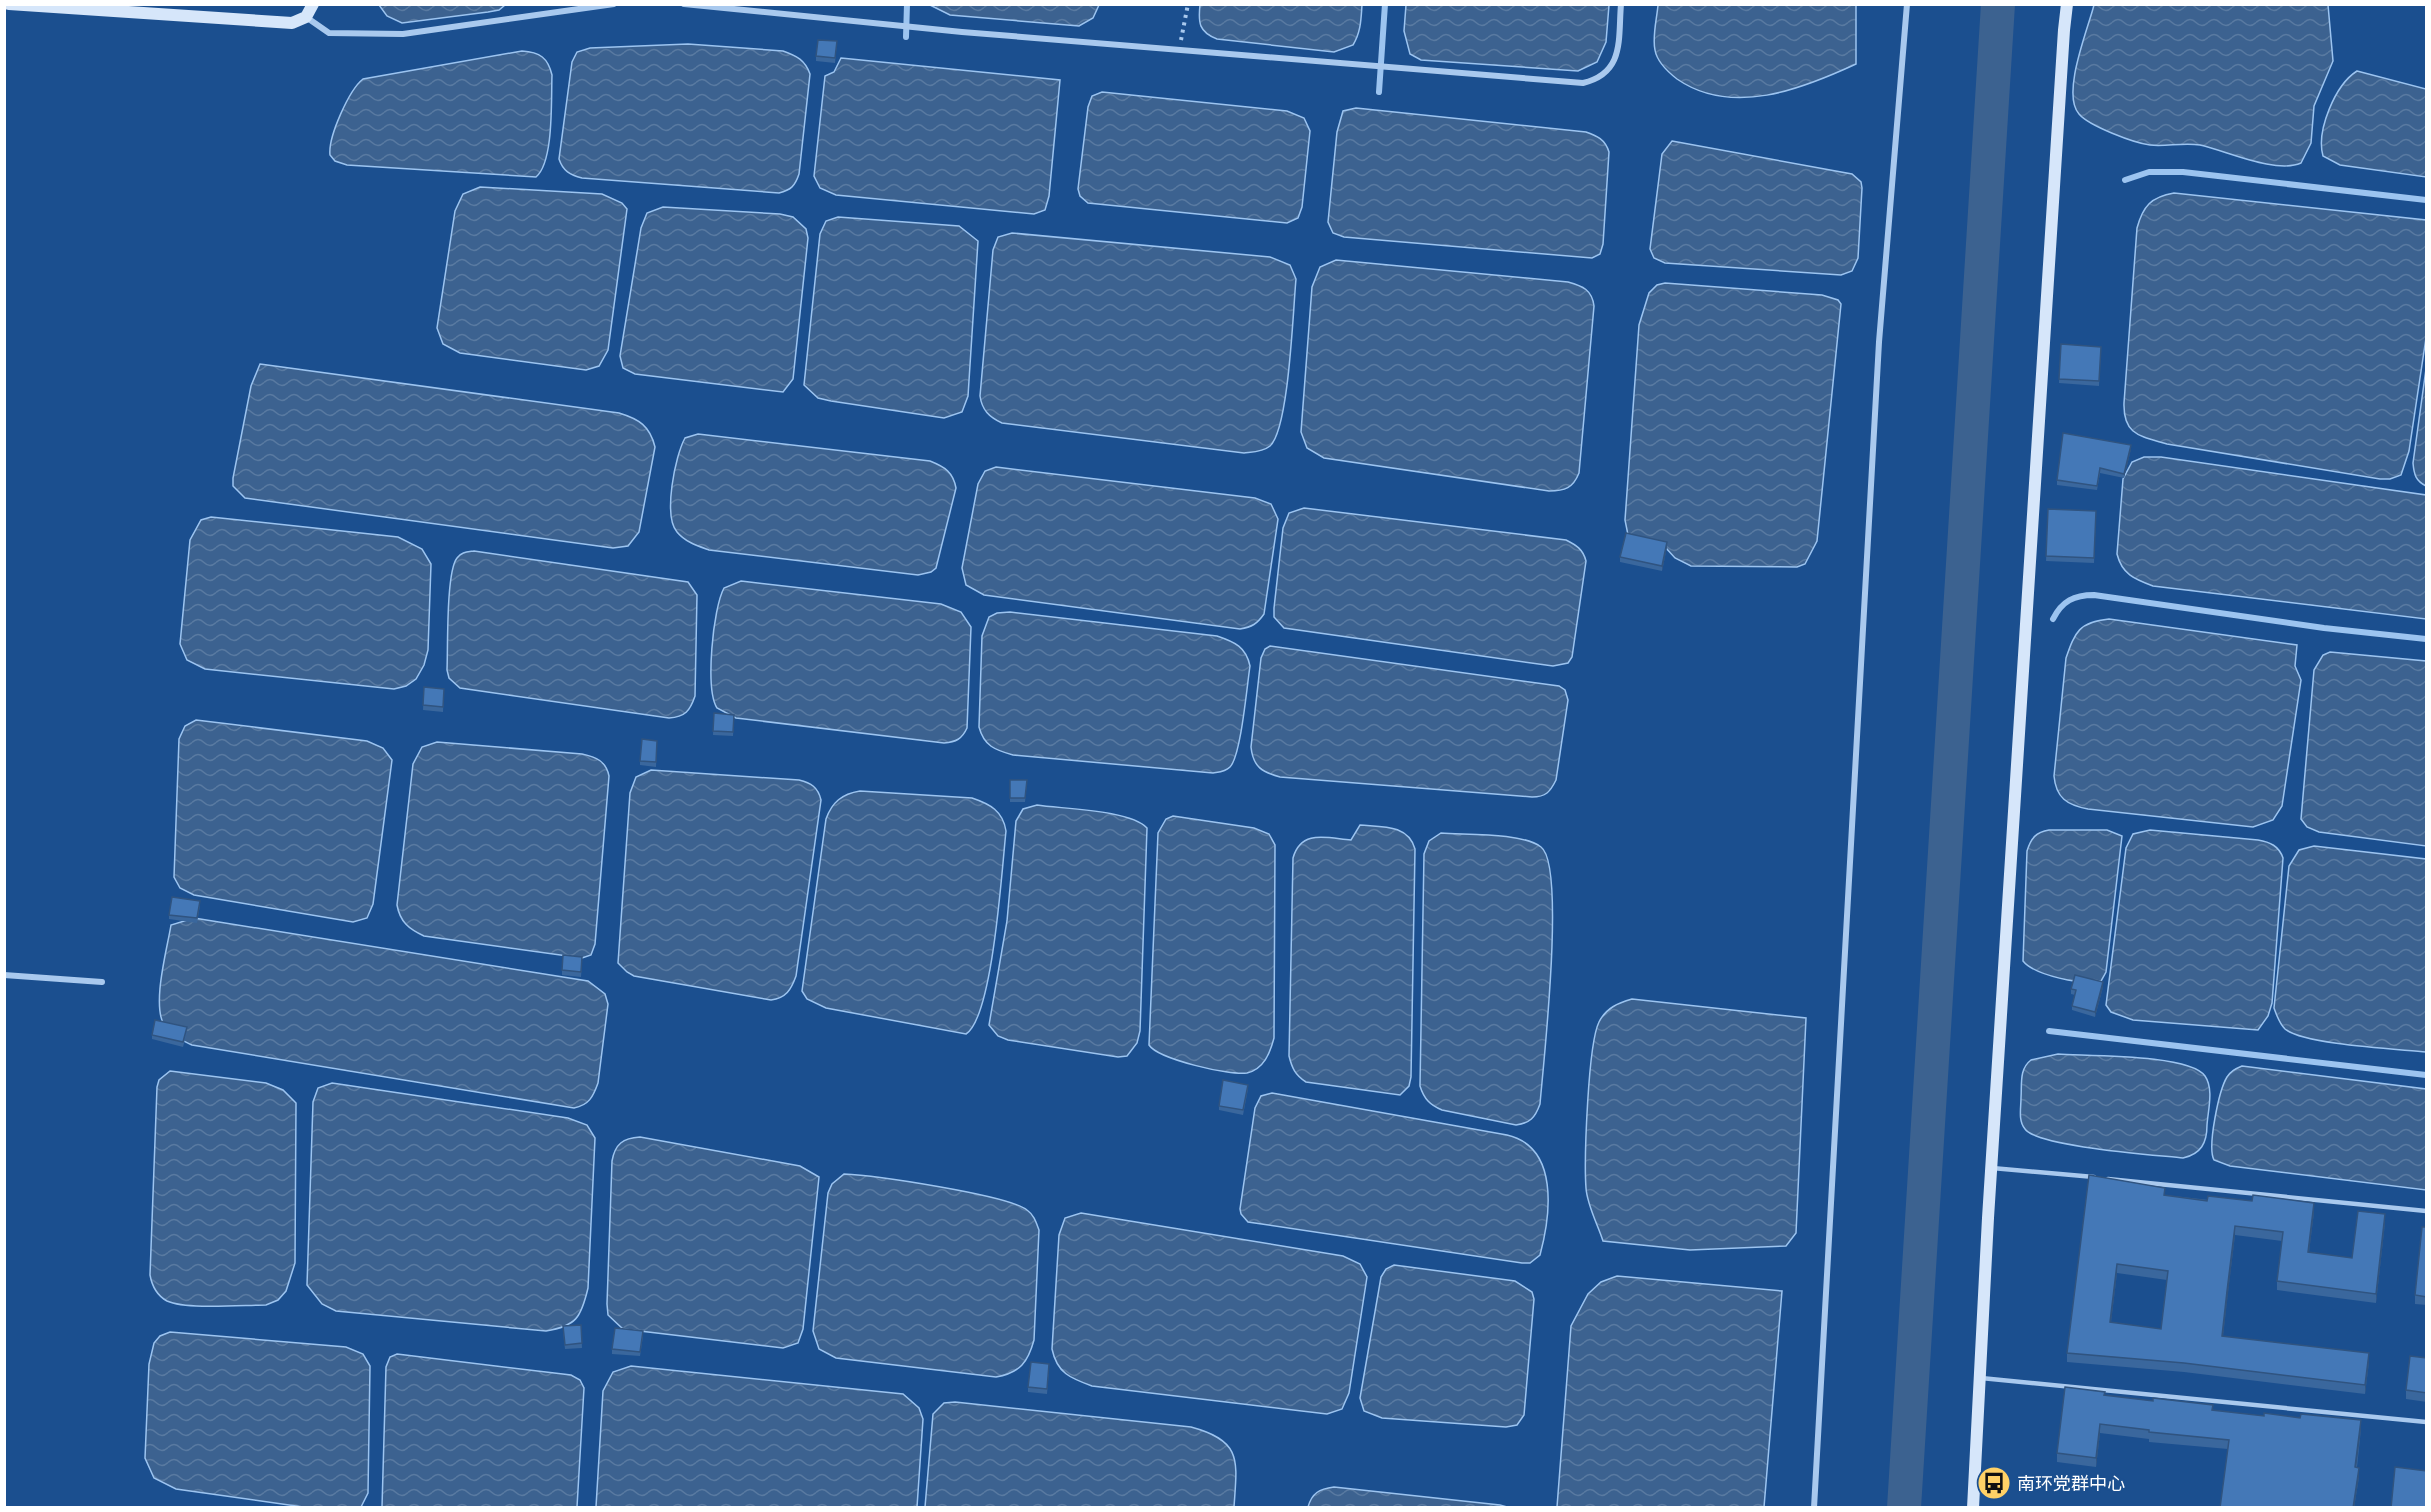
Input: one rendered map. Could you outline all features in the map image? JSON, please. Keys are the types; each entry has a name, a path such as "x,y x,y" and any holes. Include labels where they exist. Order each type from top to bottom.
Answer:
{"street":[{"path":"9,4 292,23 306,18 313,4"},
{"path":"306,18 329,33 403,33 614,4"},
{"path":"684,4 920,28 1583,83 1605,74 1615,59 1621,4"},
{"path":"1814,1508 1878,354 1907,4"},
{"path":"1973,1508 1992,1168 2067,4"},
{"path":"4,975 102,982"}],"lane":[{"path":"1992,1168 2427,1211"},
{"path":"1980,1378 2427,1422"}],"path":[{"path":"1179,50 1188,4"}],"water":[{"path":"379,5 505,5 499,10 488,12 402,23 387,16"},
{"path":"930,5 1099,5 1093,18 1079,26 950,15"},
{"path":"1200,5 1362,5 1356,40 1353,45 1334,52 1217,39 1206,33 1201,26"},
{"path":"1406,5 1609,5 1606,42 1597,62 1578,71 1421,60 1410,54 1404,31"},
{"path":"1658,5 1856,5 1856,64 1813,82 1767,95 1744,98 1721,96 1698,90 1677,79 1658,59 1654,39"},
{"path":"2094,5 2328,5 2333,61 2314,106 2311,143 2301,163 2291,166 2265,164 2200,145 2143,144 2112,133 2084,119 2074,105 2074,77"},
{"path":"688,44 783,51 806,65 810,74 799,174 790,189 779,193 582,178 571,174 563,167 559,159 572,62 577,52 590,48"},
{"path":"522,51 542,57 548,64 552,75 549,145 542,169 536,177 347,165 335,161 330,155 332,137 340,114 363,79"},
{"path":"841,58 1060,80 1049,196 1045,210 1034,214 836,195 820,188 814,176 825,76 834,72"},
{"path":"2357,71 2426,89 2426,177 2340,165 2323,156 2322,134 2329,109 2341,87"},
{"path":"1102,92 1287,111 1304,118 1310,131 1302,207 1298,218 1287,223 1088,203 1080,196 1078,189 1088,107 1092,96"},
{"path":"1356,108 1586,132 1597,137 1603,141 1609,152 1603,244 1600,254 1592,258 1344,237 1333,233 1328,222 1337,132 1343,111"},
{"path":"1672,141 1852,174 1861,182 1862,188 1858,258 1852,271 1841,275 1665,263 1654,258 1650,249 1662,154"},
{"path":"480,187 602,194 622,203 627,209 608,350 599,366 586,370 460,353 443,344 437,328 455,211 463,194"},
{"path":"2174,193 2426,220 2426,338 2409,451 2401,475 2390,479 2380,479 2167,444 2141,436 2130,428 2124,414 2124,403 2137,228 2149,204 2159,197"},
{"path":"663,207 780,214 793,217 806,229 808,238 793,379 783,392 635,374 623,368 620,356 641,228 647,213"},
{"path":"838,217 959,226 978,241 968,396 962,412 944,418 831,401 818,398 804,385 820,234 826,221"},
{"path":"1012,233 1270,257 1290,265 1296,279 1289,368 1282,417 1270,446 1261,451 1244,453 1002,423 990,416 982,405 980,396 993,250 998,237"},
{"path":"1336,260 1568,282 1589,292 1594,306 1579,473 1574,482 1564,489 1549,491 1324,458 1307,448 1301,432 1312,287 1320,267"},
{"path":"1665,283 1822,295 1838,300 1841,304 1817,541 1805,564 1797,567 1691,566 1675,558 1665,547 1628,535 1625,520 1639,325 1649,293 1657,285"},
{"path":"260,364 619,413 632,418 647,429 655,447 639,532 628,546 613,548 245,498 233,486 233,478 251,386"},
{"path":"2426,369 2426,486 2416,477 2413,463"},
{"path":"698,434 930,461 940,466 948,471 956,488 936,568 931,572 918,575 709,550 688,541 677,532 673,524 672,486 674,471 685,438"},
{"path":"2144,457 2161,457 2426,495 2426,619 2153,586 2135,578 2122,566 2117,554 2123,479 2132,462"},
{"path":"996,467 1255,498 1271,504 1278,519 1264,614 1254,624 1240,629 984,595 966,585 962,568 978,484 985,471"},
{"path":"1304,508 1570,542 1581,550 1586,561 1572,657 1568,663 1553,666 1284,628 1274,617 1283,528 1289,513"},
{"path":"211,517 398,537 422,549 431,564 428,650 424,665 416,679 406,686 394,689 205,669 187,660 180,644 190,540 201,520"},
{"path":"474,551 688,582 697,595 695,696 689,709 683,715 669,718 460,688 449,678 447,670 449,594 453,566 457,558 462,553"},
{"path":"741,581 941,604 961,612 971,627 967,728 963,735 955,741 944,743 736,718 717,708 713,698 711,667 717,613 724,588"},
{"path":"1010,612 1217,636 1239,646 1246,654 1250,666 1240,735 1230,767 1213,773 1013,755 991,746 984,739 979,727 982,636 989,617 997,613"},
{"path":"2109,619 2297,645 2295,666 2301,680 2282,806 2273,820 2253,827 2088,809 2069,803 2060,795 2054,776 2066,658 2072,641 2080,630 2091,623"},
{"path":"1270,646 1559,686 1565,690 1568,700 1556,780 1547,793 1532,797 1280,777 1268,773 1256,764 1251,747 1261,658 1265,649"},
{"path":"2330,652 2426,661 2426,846 2319,832 2307,827 2301,819 2314,670 2323,655"},
{"path":"196,720 367,741 383,748 392,760 373,904 367,918 353,922 194,895 180,888 174,877 179,739 185,726"},
{"path":"437,742 582,754 596,758 603,763 609,776 595,944 591,955 582,958 424,936 410,928 403,920 397,905 413,764 422,747"},
{"path":"651,770 799,780 810,784 818,792 821,800 796,976 790,989 781,997 771,1000 634,976 618,963 630,793 636,777"},
{"path":"860,791 972,798 995,809 1002,818 1006,831 995,940 983,1000 975,1022 966,1034 826,1008 807,999 802,991 826,819 838,800"},
{"path":"1037,805 1096,811 1127,817 1147,828 1140,1031 1137,1043 1127,1056 1118,1057 1008,1040 998,1036 989,1025 1007,921 1016,821 1023,809"},
{"path":"1173,816 1254,828 1269,834 1275,845 1274,1038 1262,1064 1247,1073 1226,1072 1179,1061 1149,1045 1158,833 1166,819"},
{"path":"1360,825 1393,828 1400,831 1411,841 1415,849 1411,1077 1409,1086 1400,1095 1306,1082 1294,1071 1289,1056 1293,858 1302,843 1309,839 1324,837 1351,840"},
{"path":"2049,830 2107,830 2122,836 2106,972 2101,981 2083,982 2059,978 2037,971 2023,961 2027,851 2035,836"},
{"path":"2150,830 2258,840 2274,845 2279,850 2283,858 2272,1003 2268,1016 2258,1030 2133,1020 2111,1012 2106,1005 2126,848 2133,834"},
{"path":"1441,833 1493,835 1532,842 1541,847 1548,862 1552,890 1551,968 1540,1104 1531,1119 1521,1124 1516,1125 1442,1110 1428,1101 1420,1086 1424,854 1429,841"},
{"path":"2314,846 2426,859 2426,1052 2311,1039 2285,1029 2280,1022 2274,1008 2289,866 2299,850"},
{"path":"194,918 588,981 605,994 608,1004 596,1088 587,1102 574,1108 192,1045 167,1030 161,1018 159,1006 161,978 171,925"},
{"path":"1632,999 1806,1018 1796,1233 1786,1246 1690,1250 1603,1241 1590,1208 1586,1188 1586,1129 1592,1053 1595,1034 1602,1017 1613,1007"},
{"path":"2058,1054 2137,1057 2196,1069 2208,1081 2210,1093 2207,1131 2202,1147 2194,1154 2183,1158 2074,1145 2034,1135 2025,1129 2021,1118 2023,1072 2031,1060"},
{"path":"2242,1066 2426,1089 2426,1190 2230,1166 2214,1160 2213,1131 2221,1094 2229,1075 2233,1070"},
{"path":"170,1071 266,1083 283,1090 296,1103 295,1263 286,1291 278,1300 266,1305 176,1304 160,1296 153,1286 150,1275 157,1087 159,1080"},
{"path":"332,1083 568,1118 587,1125 595,1138 588,1288 583,1307 576,1319 564,1326 546,1331 336,1311 322,1304 307,1285 313,1102 318,1088"},
{"path":"1272,1093 1507,1135 1524,1142 1536,1153 1543,1167 1547,1184 1547,1221 1540,1255 1530,1263 1522,1263 1248,1222 1240,1209 1255,1108 1261,1096"},
{"path":"640,1137 800,1166 819,1177 803,1329 798,1343 783,1348 623,1329 608,1315 612,1161 615,1150 621,1143"},
{"path":"844,1174 968,1192 1015,1204 1031,1214 1039,1230 1034,1340 1022,1365 1011,1373 996,1377 836,1358 819,1349 813,1331 828,1193 832,1184"},
{"path":"1081,1213 1343,1256 1360,1264 1367,1277 1349,1393 1342,1409 1327,1414 1092,1386 1066,1374 1057,1364 1052,1349 1059,1235 1065,1218"},
{"path":"1394,1265 1515,1281 1532,1292 1534,1299 1524,1415 1517,1425 1506,1427 1382,1418 1364,1411 1360,1398 1381,1277 1386,1269"},
{"path":"1617,1276 1782,1291 1764,1507 1557,1507 1571,1326 1588,1294 1601,1282"},
{"path":"170,1332 346,1347 363,1354 370,1366 368,1493 361,1507 303,1507 176,1489 154,1478 145,1458 149,1364 154,1343 160,1336"},
{"path":"397,1354 571,1375 580,1380 584,1388 577,1507 382,1507 386,1367 390,1357"},
{"path":"631,1366 903,1394 919,1408 923,1419 917,1507 596,1507 603,1391 613,1372"},
{"path":"955,1402 1191,1427 1208,1433 1228,1446 1233,1455 1236,1477 1234,1507 925,1507 933,1414 944,1403"},
{"path":"1334,1487 1507,1507 1308,1507 1317,1492"}],"building":[{"path":"818,40 837,41 835,58 816,56"},
{"path":"2061,344 2101,347 2099,381 2059,379"},
{"path":"2063,433 2131,445 2124,474 2100,468 2097,486 2057,480"},
{"path":"2048,509 2096,511 2094,558 2046,556"},
{"path":"1626,533 1667,542 1662,566 1620,557"},
{"path":"424,687 444,689 443,707 423,705"},
{"path":"714,713 734,715 733,732 713,731"},
{"path":"642,739 657,741 656,762 640,761"},
{"path":"1010,780 1027,780 1025,798 1010,798"},
{"path":"172,897 200,901 197,918 169,915"},
{"path":"563,955 582,957 581,972 562,970"},
{"path":"2075,975 2103,982 2095,1012 2072,1006 2076,990 2071,989"},
{"path":"155,1020 187,1027 183,1042 152,1035"},
{"path":"1223,1080 1248,1085 1243,1110 1219,1106"},
{"path":"2089,1175 2165,1188 2164,1195 2207,1201 2208,1196 2252,1201 2253,1195 2314,1203 2308,1252 2352,1258 2358,1211 2385,1214 2376,1294 2277,1281 2283,1232 2235,1226 2227,1291 2222,1336 2369,1353 2365,1385 2184,1363 2067,1353","holes":["2117,1264 2168,1271 2161,1329 2110,1322"]},
{"path":"2422,1227 2427,1227 2427,1297 2415,1295"},
{"path":"581,1325 582,1343 565,1345 563,1326"},
{"path":"615,1328 643,1331 640,1352 612,1349"},
{"path":"2410,1356 2427,1358 2427,1393 2406,1390"},
{"path":"1031,1362 1049,1364 1047,1389 1028,1387"},
{"path":"2065,1387 2153,1401 2153,1398 2213,1405 2212,1410 2264,1416 2264,1413 2300,1418 2301,1414 2361,1420 2355,1467 2359,1468 2353,1508 2220,1508 2229,1440 2149,1432 2149,1430 2100,1424 2096,1458 2057,1453"},
{"path":"2395,1467 2427,1471 2427,1508 2391,1508"}],"waterway":[{"path":"906,37 907,4"},
{"path":"1379,92 1385,4"},
{"path":"1904,1508 1998,4"},
{"path":"2125,180 2149,172 2183,172 2426,200"},
{"path":"2053,619 2069,600 2094,595 2324,628 2426,639"},
{"path":"2049,1031 2426,1075"}],"place":[{"name":"南环党群中心","path":"1994,1483"}]}
